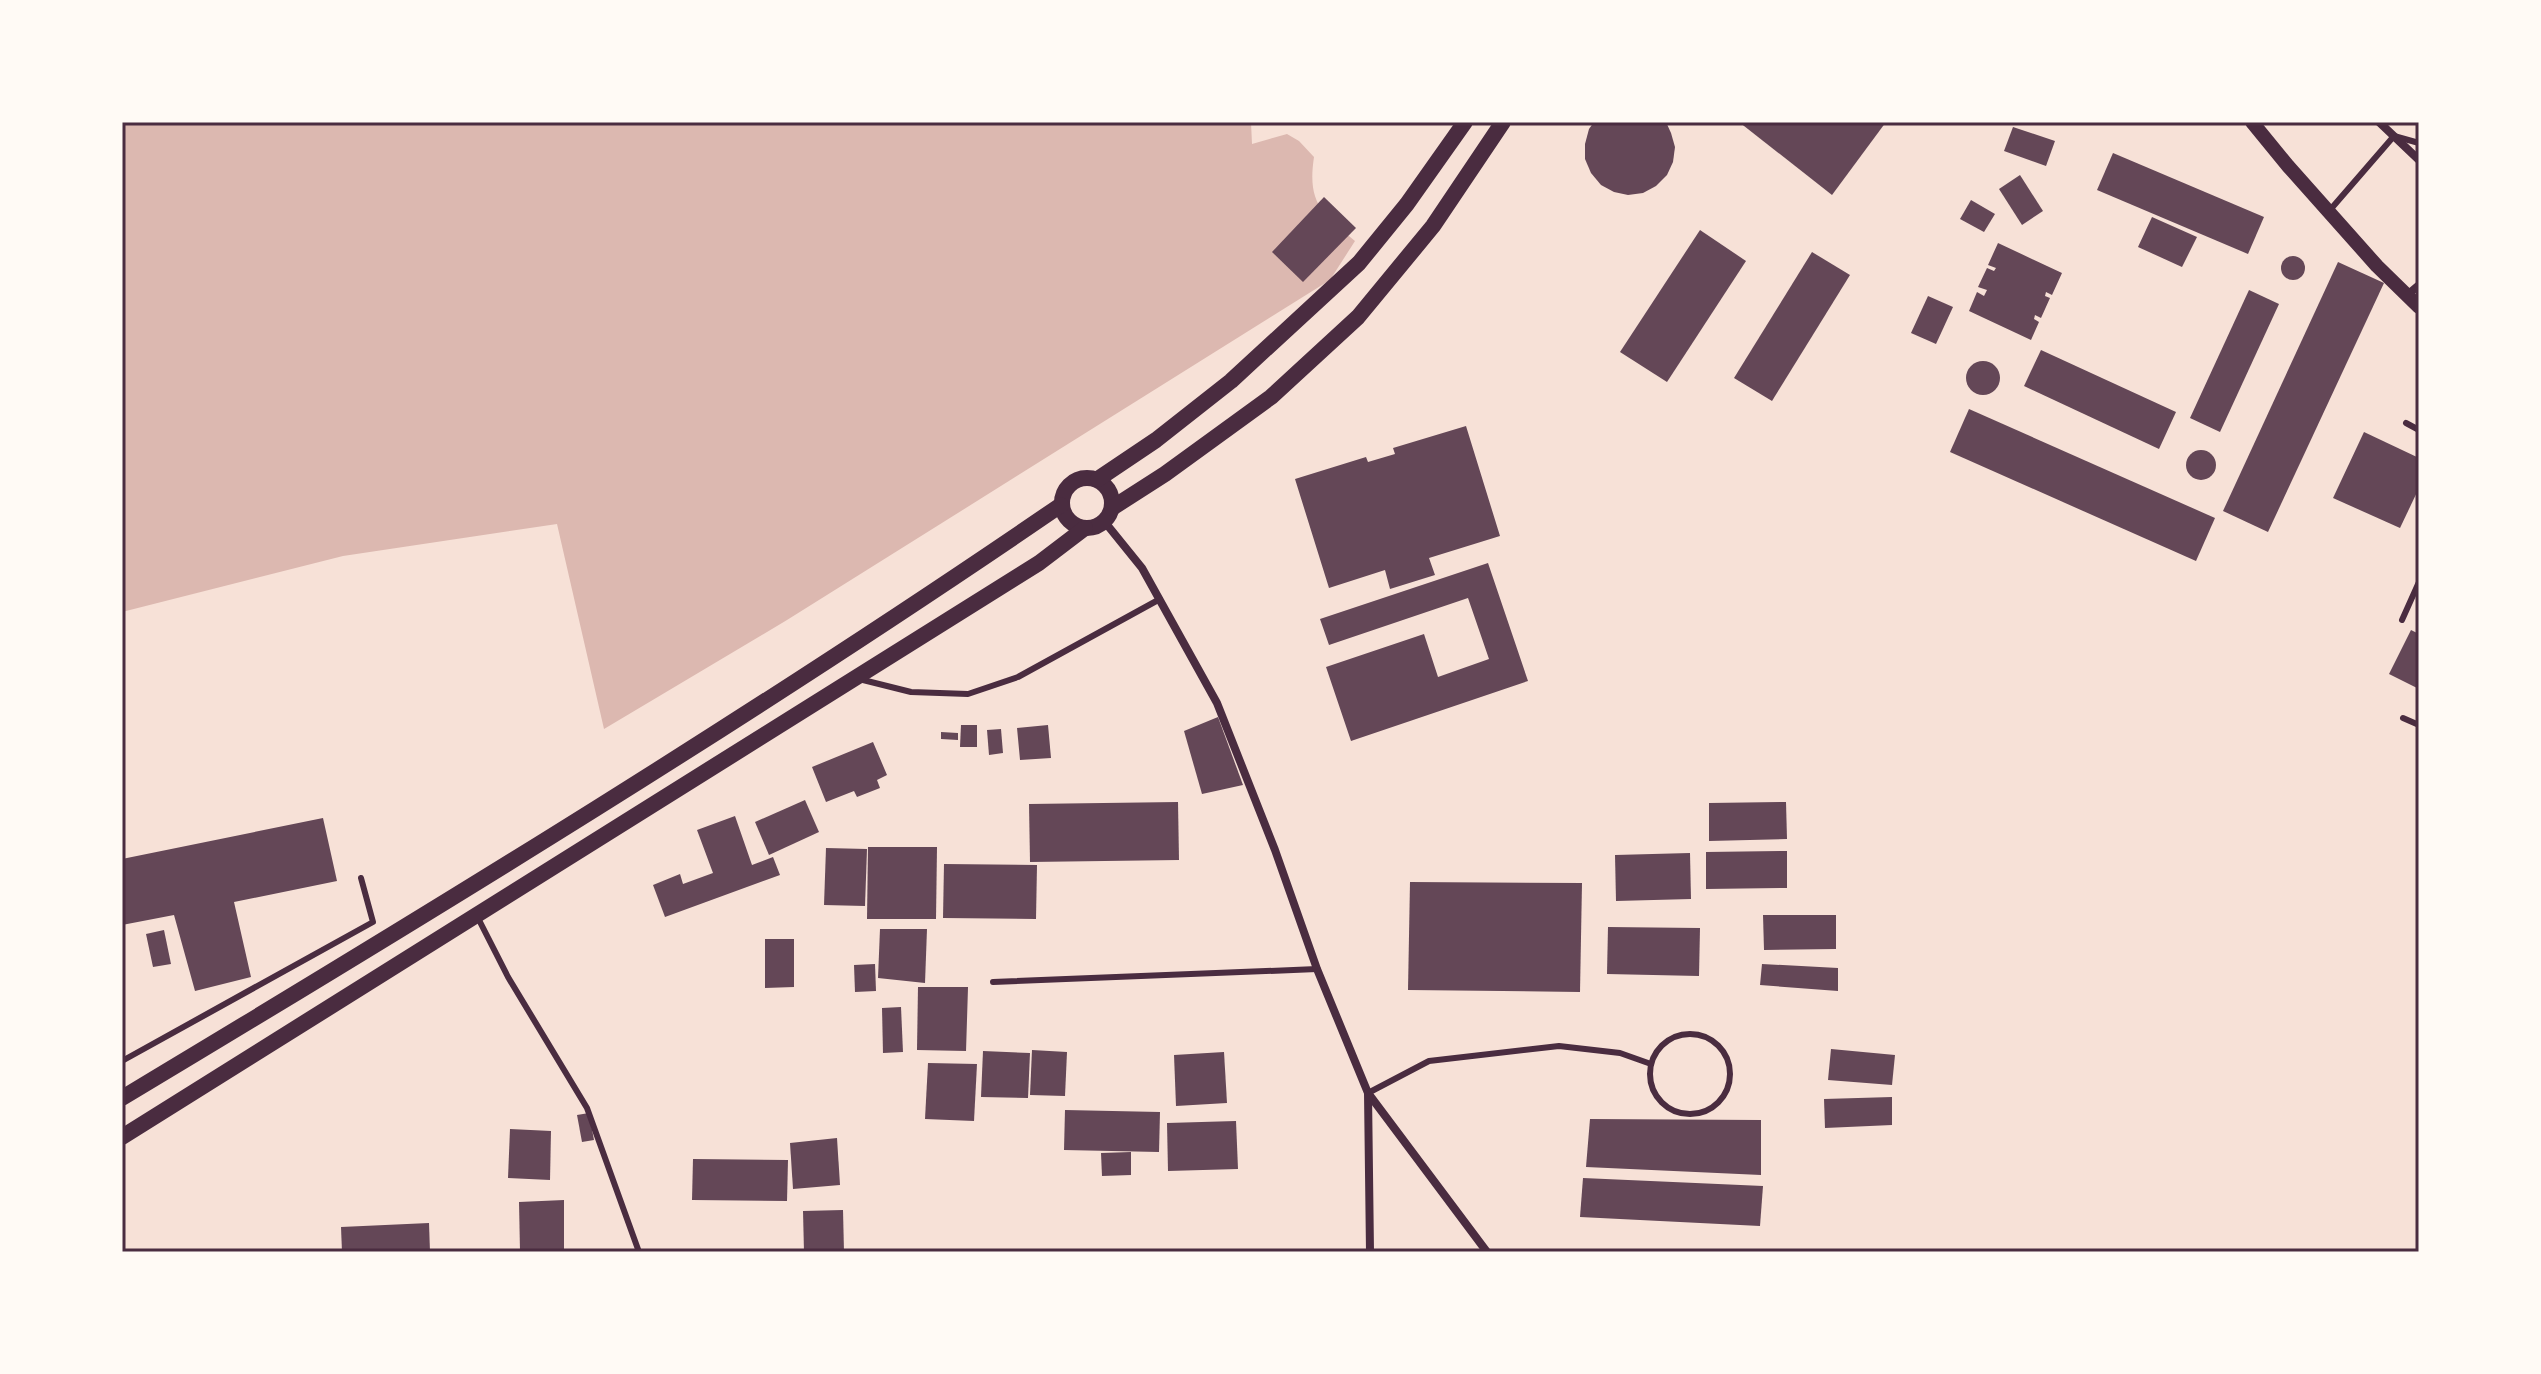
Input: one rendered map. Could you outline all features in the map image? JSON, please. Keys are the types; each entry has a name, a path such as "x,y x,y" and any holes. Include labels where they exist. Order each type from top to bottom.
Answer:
{"main road":[{"path":"1098,479 1156,440 1231,381 1359,263 1407,204 1465,122"},
{"path":"1108,515 1112,497 1098,479 1077,479 1068,485 1062,495 1065,517 1074,525 1096,527 1108,515 1271,397 1358,317 1433,226 1503,122"},
{"path":"122,1098 507,864 914,606 1061,505"},
{"path":"122,1137 1039,563 1085,528"}],"street":[{"path":"2252,122 2329,212 2419,307"},
{"path":"2379,122 2419,160"},
{"path":"2406,296 2419,285"},
{"path":"1108,515 1160,599 1217,703 1275,850 1317,969 1368,1093 1487,1252"},
{"path":"1368,1093 1370,1252"}],"lane":[{"path":"2329,212 2394,136 2419,143"},
{"path":"2406,423 2419,430"},
{"path":"2402,620 2419,582"},
{"path":"856,678 911,692 968,694 1018,677 1160,599"},
{"path":"2403,718 2419,725"},
{"path":"122,1061 373,922 361,878"},
{"path":"476,915 508,977 587,1108 639,1252"},
{"path":"993,982 1317,969"},
{"path":"1693,1034 1706,1037 1718,1045 1726,1055 1730,1080 1718,1103 1695,1114 1682,1113 1660,1101 1650,1077 1651,1064 1666,1042 1693,1034"},
{"path":"1368,1093 1429,1061 1559,1046 1620,1053 1651,1064"}],"shaded area":[{"path":"122,122 1251,122 1252,144 1287,134 1299,141 1314,157 1315,197 1326,215 1355,241 1330,280 787,620 604,729 557,524 343,556 122,612"}],"building":[{"path":"1594,122 1666,122 1675,147 1667,175 1643,193 1628,195 1601,185 1585,159 1585,144"},
{"path":"1739,122 1886,122 1832,195"},
{"path":"2013,127 2055,141 2046,166 2004,151"},
{"path":"2113,153 2264,217 2248,254 2097,190"},
{"path":"2020,175 2043,211 2022,225 1999,189"},
{"path":"1324,197 1356,228 1303,282 1272,252"},
{"path":"1971,200 1995,214 1984,232 1960,219"},
{"path":"2152,217 2197,237 2182,267 2138,247"},
{"path":"1700,230 1746,261 1667,382 1620,352"},
{"path":"1998,243 2062,273 2052,295 2046,292 2045,296 2050,298 2041,318 2035,315 2034,319 2039,322 2031,340 1969,311 1977,292 1984,296 1987,290 1978,287 1987,268 1994,271 1996,268 1988,265"},
{"path":"1812,252 1850,275 1772,401 1734,378"},
{"path":"2293,256 2302,259 2305,268 2302,277 2293,280 2284,277 2281,268 2284,259"},
{"path":"2338,262 2384,283 2268,532 2223,511"},
{"path":"2249,290 2279,304 2220,432 2190,418"},
{"path":"1928,296 1953,307 1936,344 1911,333"},
{"path":"2041,350 2176,412 2159,449 2024,386"},
{"path":"1983,361 1995,366 2000,378 1995,390 1983,395 1971,390 1966,378 1971,366"},
{"path":"1969,409 2215,518 2196,561 1950,452"},
{"path":"1466,426 1500,536 1429,558 1435,575 1390,589 1385,570 1329,588 1295,479 1366,457 1368,462 1395,454 1393,448"},
{"path":"2364,432 2419,458 2419,488 2400,528 2333,498"},
{"path":"2201,450 2212,454 2216,465 2212,476 2201,480 2190,476 2186,465 2190,454"},
{"path":"1488,563 1528,681 1351,741 1326,667 1424,634 1438,677 1489,659 1468,598 1329,645 1320,619"},
{"path":"2411,630 2419,634 2419,689 2389,674"},
{"path":"1218,717 1243,785 1202,794 1184,731"},
{"path":"961,725 977,725 977,747 960,747"},
{"path":"1048,725 1051,758 1020,760 1017,728"},
{"path":"1001,729 1003,753 989,755 987,730"},
{"path":"941,732 958,733 958,740 941,739"},
{"path":"873,742 887,775 877,780 880,788 857,797 854,791 826,802 812,767"},
{"path":"805,800 819,832 769,855 755,822"},
{"path":"1178,802 1179,860 1030,862 1029,804"},
{"path":"1786,802 1787,839 1709,841 1709,803"},
{"path":"735,816 752,865 773,857 780,875 665,917 653,885 680,874 683,884 713,873 697,830"},
{"path":"323,818 337,881 234,902 251,977 195,991 174,915 122,925 122,859"},
{"path":"868,847 937,847 936,919 867,919"},
{"path":"826,848 867,849 865,906 824,905"},
{"path":"1787,851 1787,888 1706,889 1706,852"},
{"path":"1690,853 1691,899 1616,901 1615,855"},
{"path":"944,864 1037,865 1036,919 943,918"},
{"path":"1410,882 1582,883 1580,992 1408,990"},
{"path":"1763,915 1836,915 1836,949 1764,950"},
{"path":"1608,927 1700,928 1699,976 1607,974"},
{"path":"880,929 927,929 925,983 878,978"},
{"path":"164,930 171,964 153,967 146,934"},
{"path":"765,939 794,939 794,987 765,988"},
{"path":"875,964 876,991 855,992 854,965"},
{"path":"1762,964 1838,968 1838,991 1760,985"},
{"path":"918,987 968,987 966,1051 917,1050"},
{"path":"901,1007 903,1052 883,1053 882,1008"},
{"path":"1831,1049 1895,1055 1892,1085 1828,1080"},
{"path":"1032,1050 1067,1052 1065,1096 1030,1095"},
{"path":"983,1051 1030,1053 1028,1098 981,1097"},
{"path":"1224,1052 1227,1103 1176,1106 1174,1055"},
{"path":"928,1063 977,1064 974,1121 925,1119"},
{"path":"1892,1097 1892,1125 1825,1128 1824,1099"},
{"path":"1065,1110 1160,1112 1159,1152 1064,1150"},
{"path":"589,1113 594,1140 582,1142 577,1115"},
{"path":"1590,1119 1761,1120 1761,1175 1586,1167"},
{"path":"1236,1121 1238,1169 1168,1171 1167,1123"},
{"path":"510,1129 551,1131 550,1180 508,1178"},
{"path":"837,1138 840,1185 793,1189 790,1143"},
{"path":"1131,1152 1131,1175 1102,1176 1101,1153"},
{"path":"693,1159 788,1160 787,1201 692,1200"},
{"path":"1583,1178 1763,1186 1760,1226 1580,1217"},
{"path":"564,1200 564,1250 520,1251 519,1202"},
{"path":"843,1210 844,1252 804,1252 803,1211"},
{"path":"429,1223 430,1252 342,1252 341,1227"}]}
